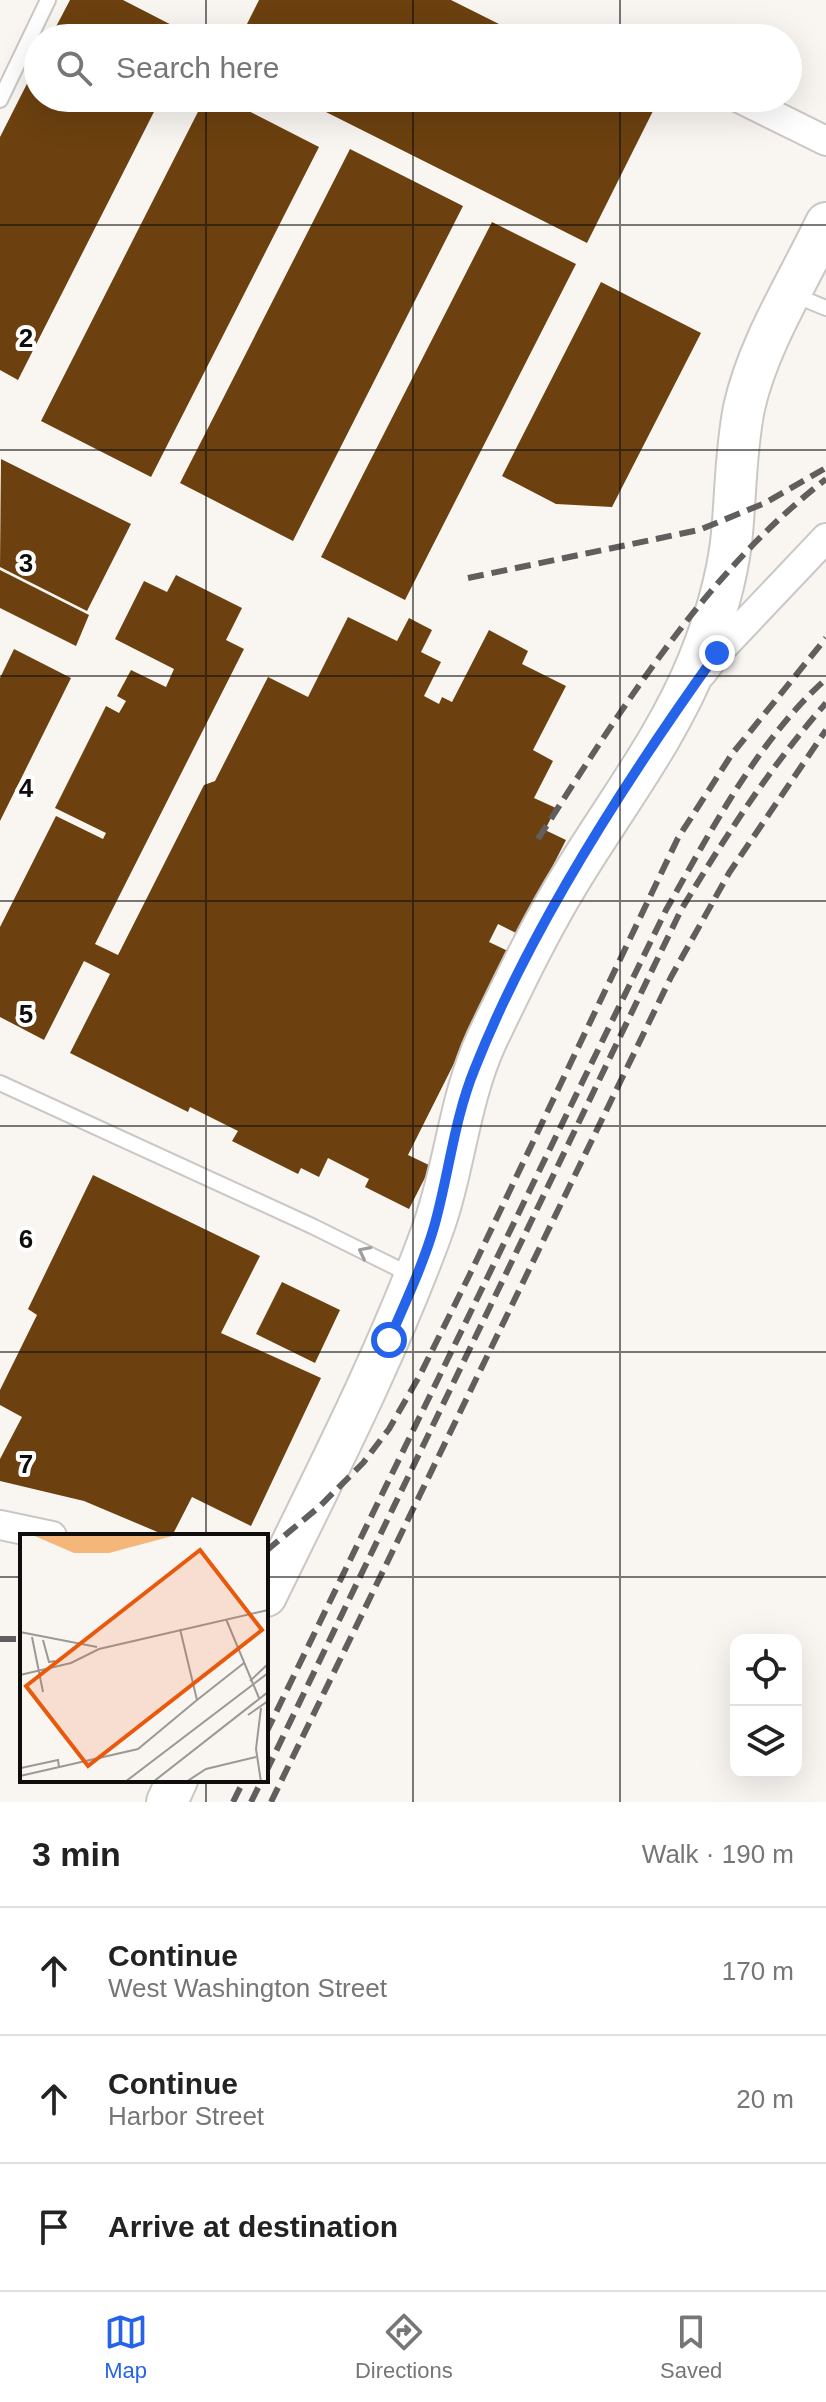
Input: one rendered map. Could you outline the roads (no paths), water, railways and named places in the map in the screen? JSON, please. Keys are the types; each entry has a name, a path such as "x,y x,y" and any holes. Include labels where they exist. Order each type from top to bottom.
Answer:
{"street":[{"path":"767,112 826,141"},
{"path":"674,713 699,659 718,603 731,543 736,455 745,404 809,301 826,223"},
{"path":"268,1592 389,1340 415,1277 434,1228 465,1092 514,982 571,879 674,713 717,653 826,538"},
{"path":"0,1525 43,1534"},
{"path":"167,1802 176,1782"}],"lane":[{"path":"36,24 48,0"},
{"path":"0,100 24,50"},
{"path":"0,1083 312,1226 415,1277"}],"railway":[{"path":"468,578 699,530 765,503 824,469"},
{"path":"538,839 633,694 703,601 782,517 826,479"},
{"path":"268,1549 319,1507 363,1463 389,1429 420,1375 469,1276 678,838 732,754 826,638"},
{"path":"268,1729 666,910 718,819 757,759 801,703 826,679"},
{"path":"268,1768 681,910 749,803 826,703"},
{"path":"271,1802 671,977 729,873 826,730"},
{"path":"0,1639 20,1639"},
{"path":"233,1802 243,1782"},
{"path":"251,1802 261,1782"}]}
